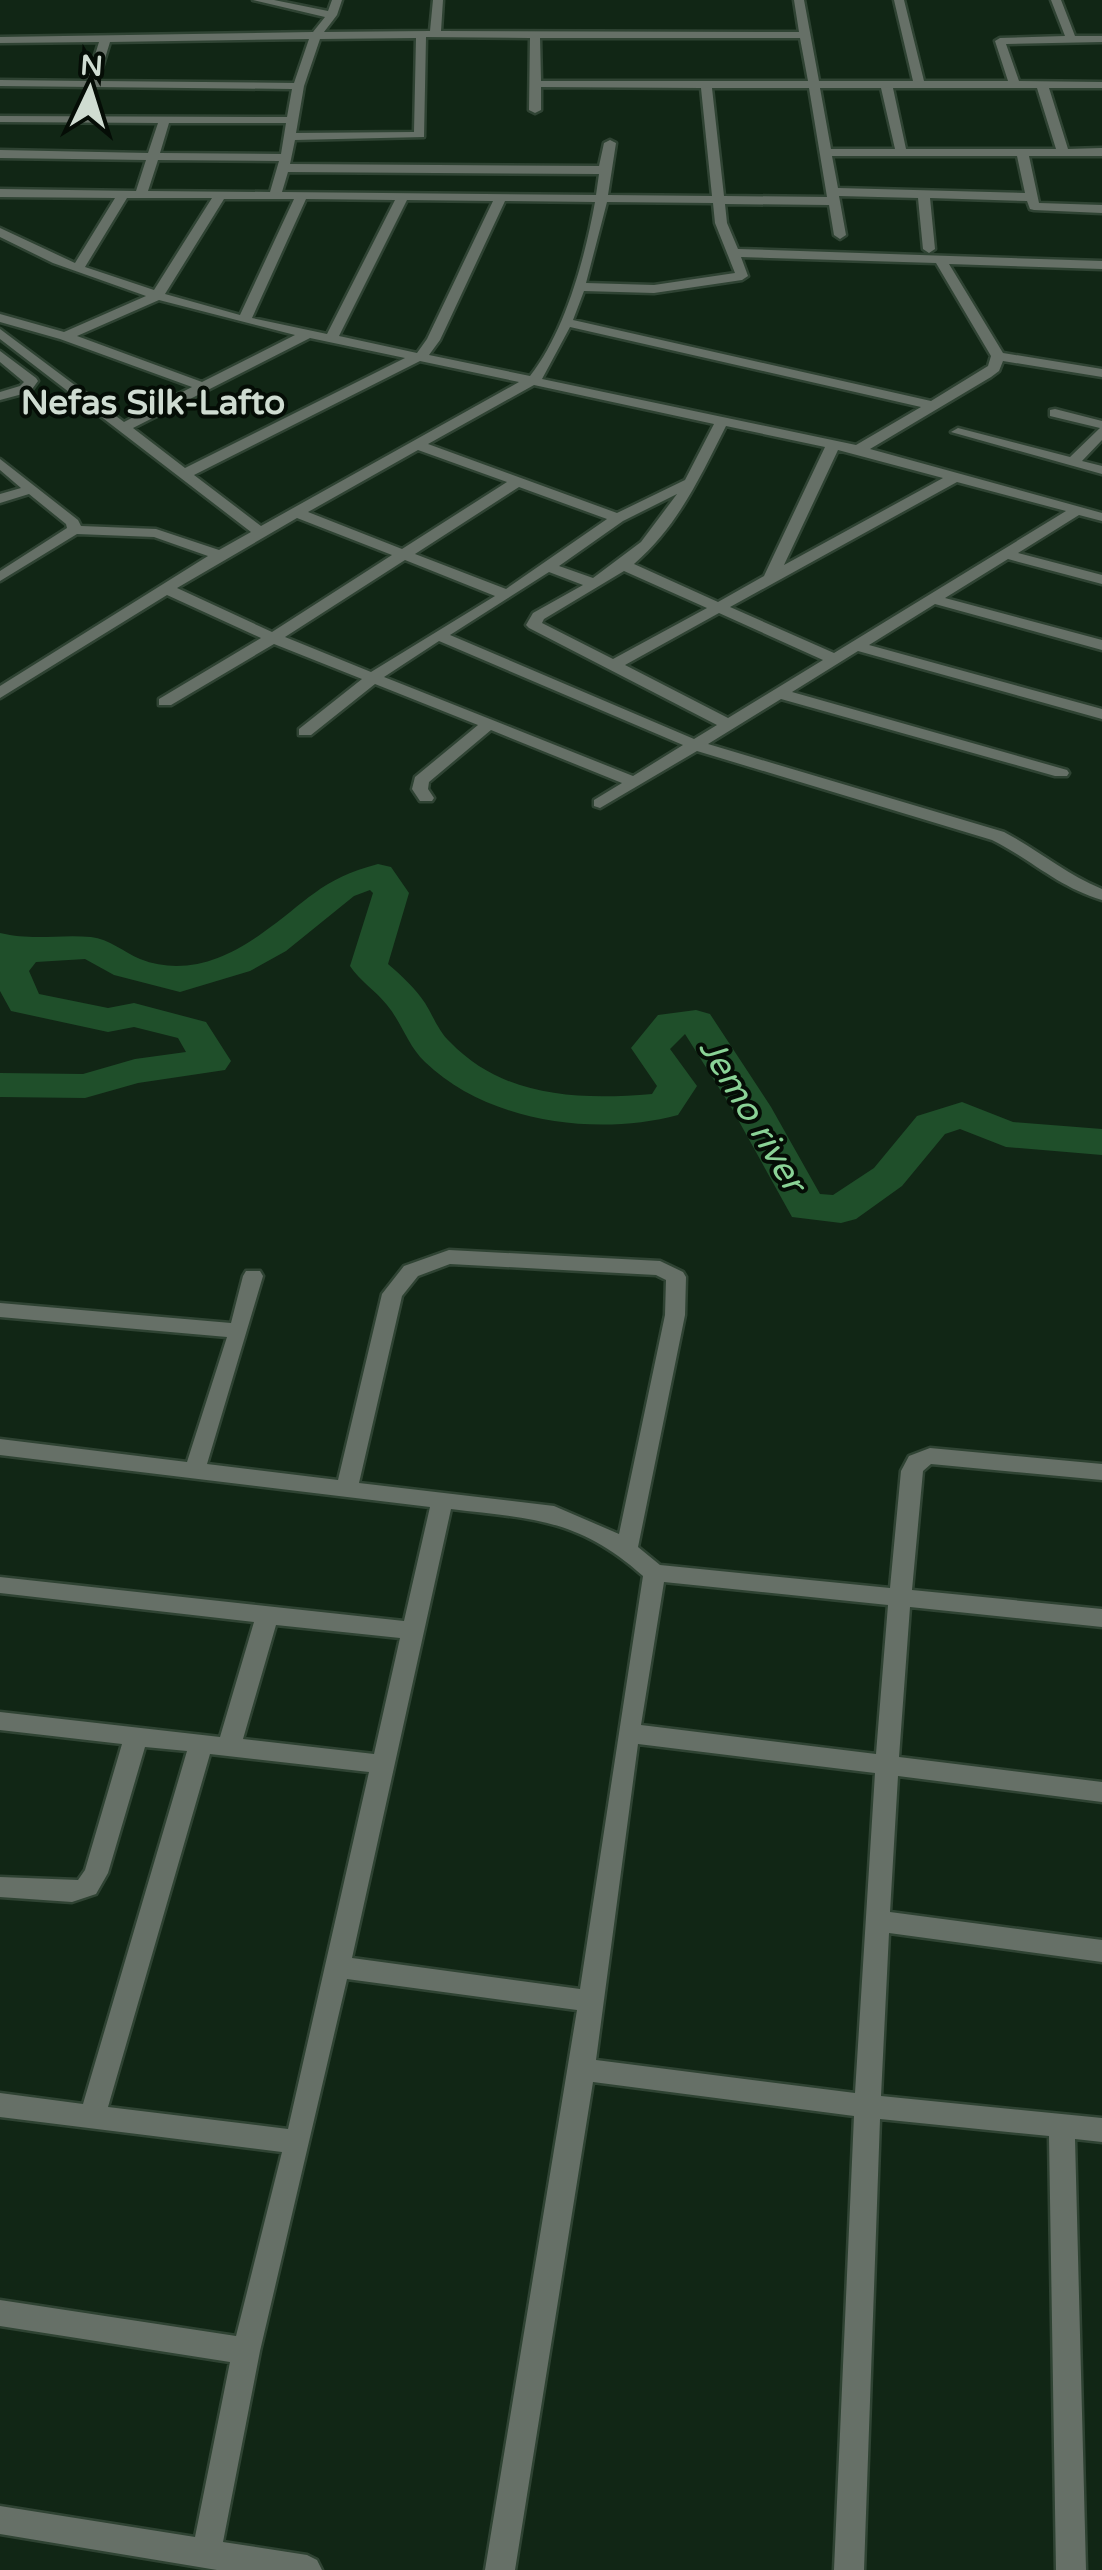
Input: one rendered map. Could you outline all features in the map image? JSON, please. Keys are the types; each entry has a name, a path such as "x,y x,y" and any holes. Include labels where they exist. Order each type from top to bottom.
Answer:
{"street":[{"path":"258,0 332,15"},
{"path":"275,196 285,163 298,86 315,36 332,15 337,0"},
{"path":"290,137 420,135 428,34 438,0"},
{"path":"799,0 840,235"},
{"path":"900,0 919,83"},
{"path":"1056,0 1071,39"},
{"path":"0,40 428,34 803,35"},
{"path":"535,34 536,110"},
{"path":"92,83 105,39"},
{"path":"1014,84 1000,41 1102,40"},
{"path":"576,287 654,289 738,278 742,272 721,223 706,82"},
{"path":"0,83 298,86"},
{"path":"536,84 1102,85"},
{"path":"886,84 901,152"},
{"path":"122,120 134,85"},
{"path":"1042,85 1064,152"},
{"path":"0,119 293,120"},
{"path":"140,195 164,121"},
{"path":"0,693 220,555 534,379 552,357 566,322 602,199 602,170 610,143"},
{"path":"1022,152 1034,206 1102,209"},
{"path":"824,153 1102,152"},
{"path":"0,154 602,170"},
{"path":"183,475 422,355 434,340 494,198 491,169"},
{"path":"0,193 720,200 924,195 1031,197"},
{"path":"80,267 123,194"},
{"path":"924,195 935,254 998,356 1102,374"},
{"path":"65,336 158,296 220,196"},
{"path":"244,320 302,196"},
{"path":"332,339 403,197"},
{"path":"0,232 26,247 158,296 244,320 858,450 1102,516"},
{"path":"735,253 935,254 1102,266"},
{"path":"0,318 65,336 206,388"},
{"path":"566,322 935,406"},
{"path":"0,332 260,533"},
{"path":"122,428 305,335"},
{"path":"0,355 7,369 32,380 31,385 0,396"},
{"path":"858,450 986,374 994,368 998,356"},
{"path":"1055,413 1102,429 1073,462"},
{"path":"722,421 674,512 624,565 538,616 534,624 728,724"},
{"path":"958,432 1102,470"},
{"path":"770,579 833,445"},
{"path":"420,446 618,518"},
{"path":"0,463 73,522 74,530"},
{"path":"612,666 957,476"},
{"path":"165,702 517,482"},
{"path":"305,732 374,678 549,568 618,518 689,483"},
{"path":"0,499 32,489"},
{"path":"600,803 1078,510"},
{"path":"298,513 507,595"},
{"path":"4,570 74,530 156,532 220,555"},
{"path":"1005,554 1102,580"},
{"path":"624,565 834,659"},
{"path":"549,568 594,584"},
{"path":"166,590 273,638 634,782"},
{"path":"932,600 1102,645"},
{"path":"438,636 695,744 998,836 1033,854 1061,878 1102,895"},
{"path":"856,646 1102,714"},
{"path":"778,693 1061,774"},
{"path":"426,798 420,789 421,780 490,723"},
{"path":"347,1488 392,1294 412,1271 449,1257 660,1268 676,1277 675,1316 627,1547"},
{"path":"195,1469 240,1331 253,1276"},
{"path":"0,1310 240,1331"},
{"path":"0,1447 554,1514 595,1528 627,1547 654,1573 1102,1618"},
{"path":"849,2570 866,2106 899,1598 912,1471 917,1461 930,1456 1102,1472"},
{"path":"206,2554 246,2351 298,2142 442,1501"},
{"path":"500,2570 582,2069 654,1573"},
{"path":"0,1585 412,1631"},
{"path":"230,1746 267,1615"},
{"path":"0,1721 382,1764"},
{"path":"628,1733 1102,1792"},
{"path":"0,1887 72,1892 87,1887 96,1873 136,1736"},
{"path":"92,2116 201,1744"},
{"path":"879,1921 1102,1950"},
{"path":"336,1967 591,2001"},
{"path":"582,2069 866,2106 1102,2130"},
{"path":"0,2105 298,2142"},
{"path":"1062,2126 1071,2570"},
{"path":"0,2313 246,2351"},
{"path":"0,2520 307,2570"}],"waterway":[{"name":"Jemo river","path":"25,951 91,948 127,967 180,981 237,963 273,943 341,888 378,875 391,893 369,966 402,998 430,1044 458,1071 484,1087 541,1105 602,1110 664,1106 677,1086 650,1048 672,1023 696,1022 751,1107 807,1207 841,1209 888,1177 931,1125 962,1115 1006,1134 1102,1142"},
{"name":"Jemo river","path":"0,944 25,951"},
{"path":"0,1085 85,1086 135,1071 211,1061 192,1030 134,1015 108,1020 24,1003 10,970 25,951"}],"district":[{"name":"Nefas Silk-Lafto","path":"153,403"}]}
